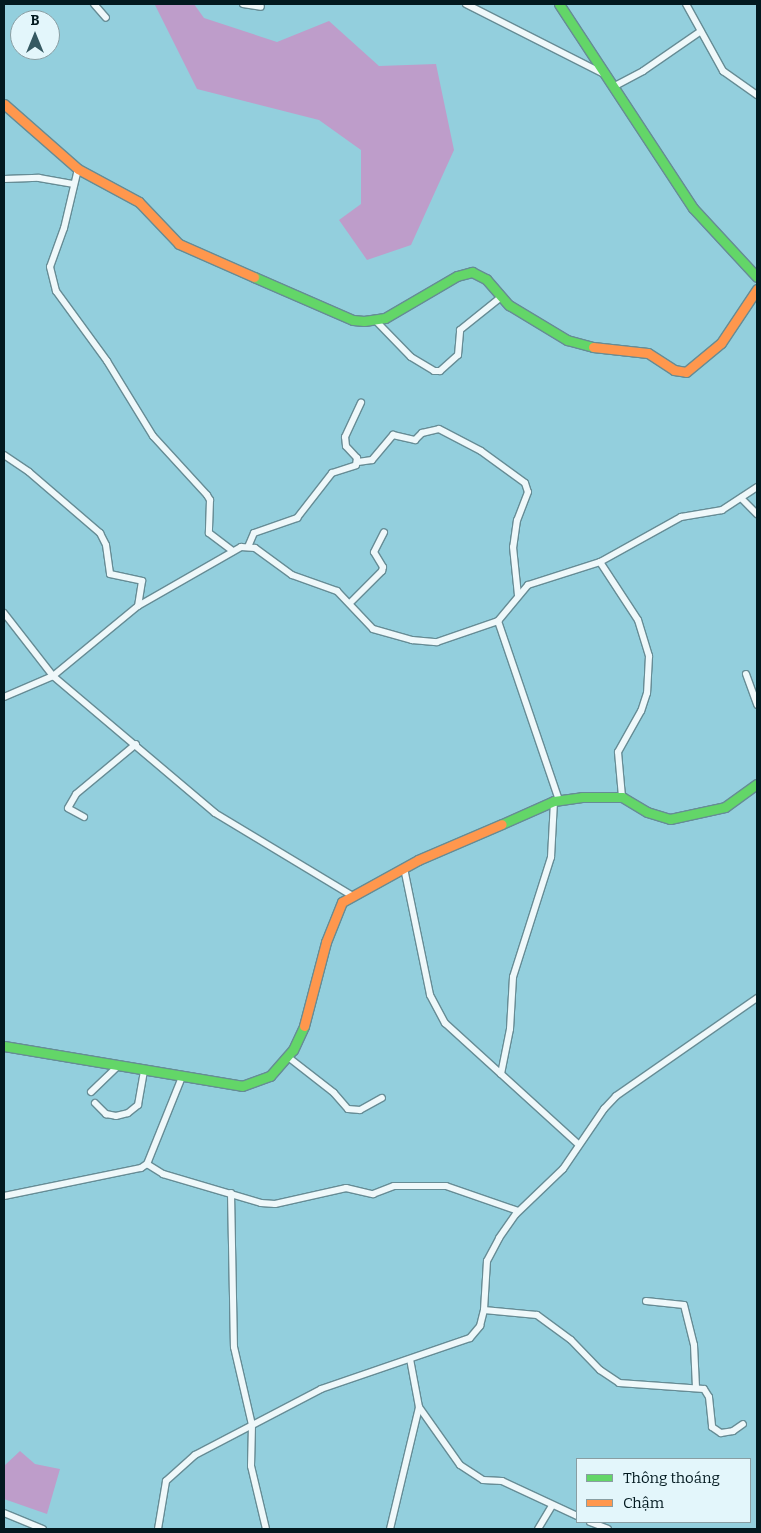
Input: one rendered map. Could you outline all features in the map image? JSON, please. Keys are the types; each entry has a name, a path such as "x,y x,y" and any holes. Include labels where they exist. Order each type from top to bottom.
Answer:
{"street":[{"path":"94,4 106,18"},
{"path":"243,4 261,7"},
{"path":"466,4 605,75"},
{"path":"559,4 693,208 757,277"},
{"path":"686,4 723,71 757,95"},
{"path":"613,87 643,71 701,31"},
{"path":"4,104 78,169 139,202 179,244 353,320 376,321 464,273 479,274 501,298 568,340 587,346 648,354 680,372 692,369 721,343 757,289"},
{"path":"78,169 72,184 66,219 50,266 56,291 107,362 153,436 207,494 210,500 209,533 233,551"},
{"path":"4,179 38,178 72,184"},
{"path":"376,321 410,357 434,371 440,371 458,355 460,330 501,298"},
{"path":"358,462 345,438 362,402"},
{"path":"248,547 254,533 297,518 332,473 358,462 372,460 393,435 415,440 422,433 439,429 481,451 525,483 528,492 517,520 513,547 518,595"},
{"path":"4,456 29,472 100,533 106,545 110,574 142,581 138,606"},
{"path":"4,697 53,676 138,606 233,551 248,547 262,553 292,575 337,591 351,602 373,629 418,641 443,642 498,621 518,595 528,586 600,562 673,520 722,510 757,487"},
{"path":"741,498 757,514"},
{"path":"351,602 382,571 383,567 374,552 384,532"},
{"path":"600,562 638,620 649,656 647,693 641,711 618,752 622,797"},
{"path":"4,613 53,676 227,821 351,895"},
{"path":"498,621 557,801 550,857 514,971 510,1029 501,1074"},
{"path":"746,674 757,705"},
{"path":"84,817 68,808 76,794 136,744"},
{"path":"4,1046 242,1086 256,1083 270,1076 288,1057 307,1019 317,972 336,914 342,902 351,895 404,868 557,801 622,797 647,812 670,819 725,807 757,784"},
{"path":"404,868 430,995 445,1023 579,1145"},
{"path":"158,1529 163,1490 174,1471 195,1455 321,1389 470,1338 480,1326 484,1310 487,1261 518,1211 563,1169 616,1096 757,998"},
{"path":"288,1057 334,1093 348,1110 360,1110 382,1098"},
{"path":"91,1092 118,1066"},
{"path":"95,1103 106,1114 116,1116 128,1113 138,1105 144,1070"},
{"path":"4,1196 141,1168 147,1164 182,1077"},
{"path":"147,1164 164,1174 275,1204 346,1188 373,1194 394,1186 446,1186 518,1211"},
{"path":"231,1193 234,1347 252,1425 252,1466 266,1529"},
{"path":"646,1301 684,1305 694,1345 696,1388"},
{"path":"484,1310 538,1315 571,1340 609,1378 619,1383 696,1388 707,1391 709,1415 716,1430 733,1431 744,1424"},
{"path":"410,1359 419,1407 460,1465 471,1474 483,1480 502,1481 576,1516"},
{"path":"390,1529 414,1417 419,1407"},
{"path":"538,1529 552,1506"},
{"path":"4,1514 43,1529"},
{"path":"593,1523 608,1529"}],"shaded area":[{"path":"129,4 194,4 204,18 277,42 329,21 379,66 436,64 454,150 411,245 367,260 339,220 361,204 361,150 319,120 197,89 155,5"},
{"path":"20,1451 35,1464 60,1469 47,1514 4,1499 4,1466"}],"traffic: fast":[{"path":"559,4 693,208 757,277"},
{"path":"254,277 353,320 364,321 385,318 457,276 472,272 486,279 509,305 567,340 593,347"},
{"path":"502,824 554,801 582,797 622,797 647,812 670,819 725,807 757,784"},
{"path":"4,1046 242,1086 270,1076 293,1050 304,1026"}],"traffic: slow":[{"path":"4,104 78,169 139,202 179,244 254,277"},
{"path":"593,347 648,353 674,370 686,372 721,343 757,289"},
{"path":"304,1026 326,942 342,902 418,860 502,824"}]}
